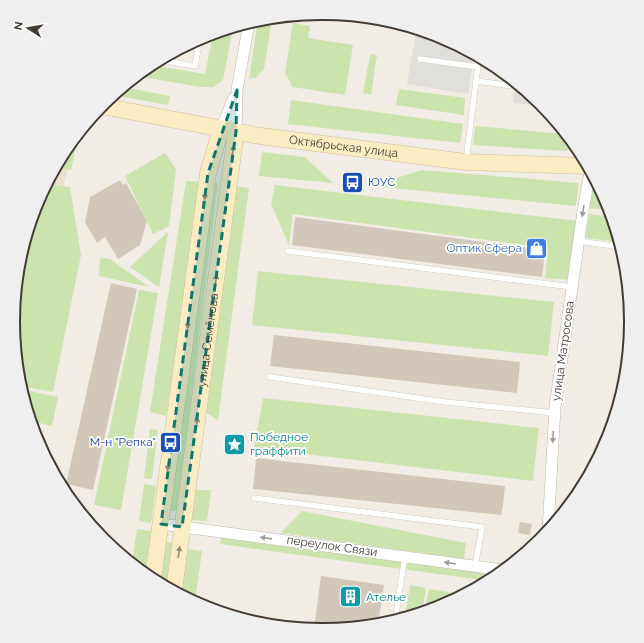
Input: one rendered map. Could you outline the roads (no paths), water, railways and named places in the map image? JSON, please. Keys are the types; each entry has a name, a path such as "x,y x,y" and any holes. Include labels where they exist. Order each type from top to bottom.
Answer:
{"street":[{"name":"улица Семёнова","path":"175,585 229,130 248,29"},
{"name":"Октябрьская улица","path":"110,107 260,136 466,162 580,166"},
{"name":"улица Семёнова","path":"154,572 208,173 229,130"},
{"name":"улица Матросова","path":"548,521 554,412 588,181"},
{"name":"переулок Связи","path":"160,524 406,556 494,569"}],"lane":[{"path":"169,61 195,66 198,47"},
{"path":"420,59 478,67"},
{"path":"466,162 478,63"},
{"path":"476,81 510,86"},
{"path":"579,241 614,246"},
{"path":"288,252 572,287"},
{"path":"270,377 445,402 554,412"},
{"path":"254,498 482,527 475,567"},
{"path":"396,614 406,556"},
{"path":"487,574 488,569"}],"place":[{"name":"ЮУС","path":"352,182"},
{"name":"Оптик Сфера","path":"537,248"},
{"name":"М-н \"Репка\"","path":"171,442"},
{"name":"Победное граффити","path":"234,444"},
{"name":"Ателье","path":"350,597"}]}
